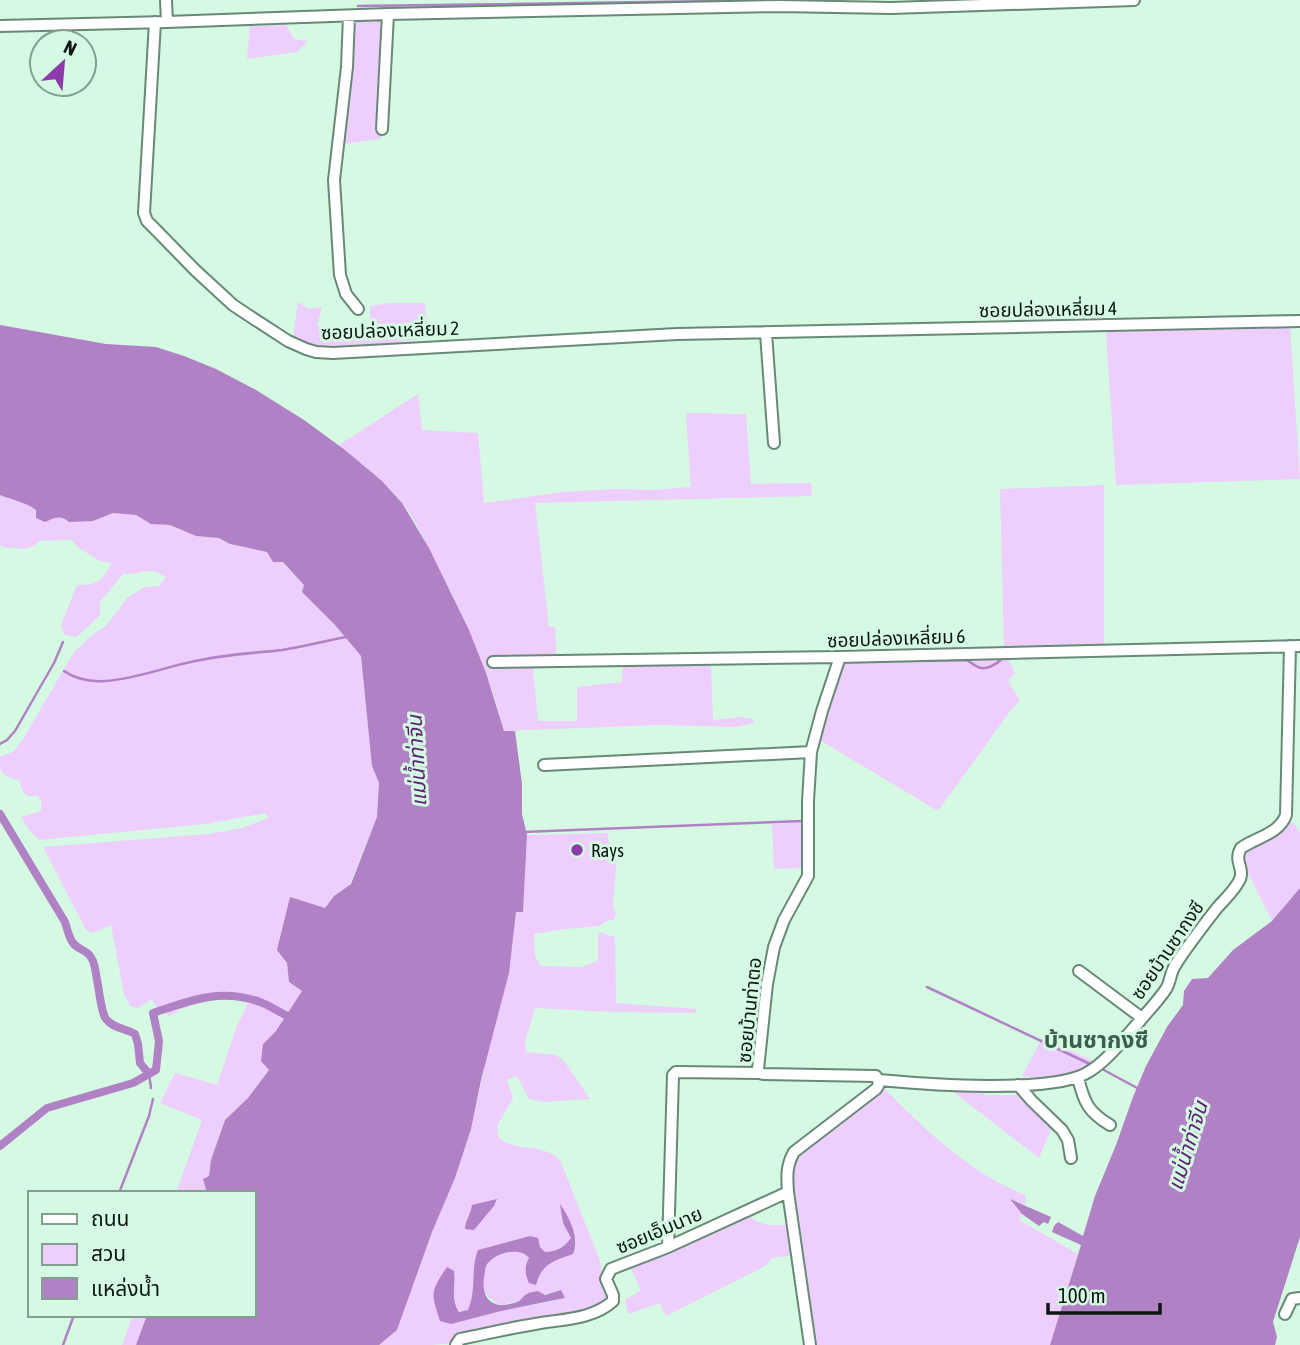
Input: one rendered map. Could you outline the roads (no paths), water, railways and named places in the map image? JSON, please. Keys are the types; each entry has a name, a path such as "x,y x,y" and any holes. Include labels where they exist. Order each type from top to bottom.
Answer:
{"street":[{"name":"ซอยปล่องเหลี่ยม 2","path":"166,0 161,22 144,213 147,221 233,305 288,341 316,352 333,353 677,334 797,332"},
{"path":"0,26 779,3 1134,0"},
{"path":"382,129 388,14"},
{"path":"349,16 347,67 334,180 340,275 346,294 358,309"},
{"name":"ซอยปล่องเหลี่ยม 4","path":"797,332 1300,321"},
{"path":"766,333 774,443"},
{"name":"ซอยปล่องเหลี่ยม 6","path":"493,662 1295,646"},
{"name":"ซอยบ้านซากงซี","path":"879,1080 1018,1085 1062,1082 1078,1078 1100,1063 1166,989 1175,965 1240,880 1238,859 1241,848 1279,828 1283,822 1286,815 1295,646"},
{"name":"ซอยบ้านท่าตอ","path":"840,657 811,752 808,876 784,920 774,947 766,984 758,1069 759,1073 876,1076 879,1080"},
{"path":"544,765 811,752"},
{"path":"1079,971 1142,1018"},
{"path":"668,1247 673,1075 676,1072 759,1073"},
{"path":"1078,1078 1088,1107 1110,1125"},
{"path":"810,1345 788,1192 789,1162 794,1152 876,1088 879,1080"},
{"path":"1018,1085 1062,1130 1068,1140 1071,1158"},
{"name":"ซอยเอ็มนาย","path":"456,1345 460,1339 579,1317 604,1308 613,1301 606,1279 611,1269 668,1247 788,1192"},
{"path":"1284,1314 1292,1299 1300,1298"}],"water":[{"name":"แม่น้ำท่าจีน","path":"0,325 106,344 156,347 216,369 304,420 382,481 402,503 429,548 469,630 504,731 515,731 522,784 522,814 527,835 523,912 516,912 509,973 471,1129 455,1178 432,1232 397,1330 379,1345 136,1345 146,1317 256,1317 256,1191 206,1191 203,1179 209,1176 211,1160 225,1120 248,1098 269,1070 261,1061 263,1044 276,1031 302,991 289,982 287,963 277,950 290,897 325,908 334,896 351,884 377,817 379,783 372,766 361,656 302,592 304,585 283,562 273,562 267,552 230,544 219,538 196,536 170,525 151,524 136,515 113,513 93,521 69,522 60,517 45,522 36,518 36,510 32,507 0,495"},
{"name":"แม่น้ำท่าจีน","path":"1300,888 1300,1237 1273,1322 1277,1337 1275,1345 1050,1345 1081,1245 1052,1232 1054,1226 1058,1222 1083,1236 1095,1196 1146,1066 1167,1027 1183,1005 1184,991 1192,979 1208,978 1233,950 1272,921"},
{"path":"497,1199 474,1230 465,1229 472,1205"},
{"path":"1010,1199 1051,1217 1048,1224 1044,1222 1039,1226 1022,1214"},
{"path":"560,1204 574,1234 573,1254 545,1267 536,1285 529,1283 527,1277 529,1258 521,1253 504,1253 487,1265 484,1287 489,1300 504,1305 538,1291 545,1295 561,1290 565,1298 451,1324 440,1321 434,1293 437,1282 447,1267 454,1271 456,1307 459,1312 468,1310 478,1250 530,1236 538,1238 540,1247 545,1252 560,1248 571,1238 563,1223"}],"waterway":[{"path":"358,6 791,0"},
{"path":"64,671 89,681 118,680 193,661 282,650 346,637"},
{"path":"0,744 15,731 63,642"},
{"path":"900,661 966,660 979,668 987,668 1003,658"},
{"path":"0,814 65,922 75,946 89,954 93,961 106,1019 116,1027 135,1034 140,1063 149,1074"},
{"path":"523,832 803,821"},
{"path":"927,987 1092,1065"},
{"path":"0,1146 47,1108 133,1083 156,1070 159,1041 153,1013 206,997 232,996 260,1002 294,1019"},
{"path":"1102,1069 1139,1089"},
{"path":"149,1074 151,1088"},
{"path":"120,1191 153,1099"},
{"path":"63,1345 73,1317"}],"place":[{"name":"Rays","path":"577,850"}],"district":[{"name":"บ้านซากงซี","path":"1096,1040"}]}
